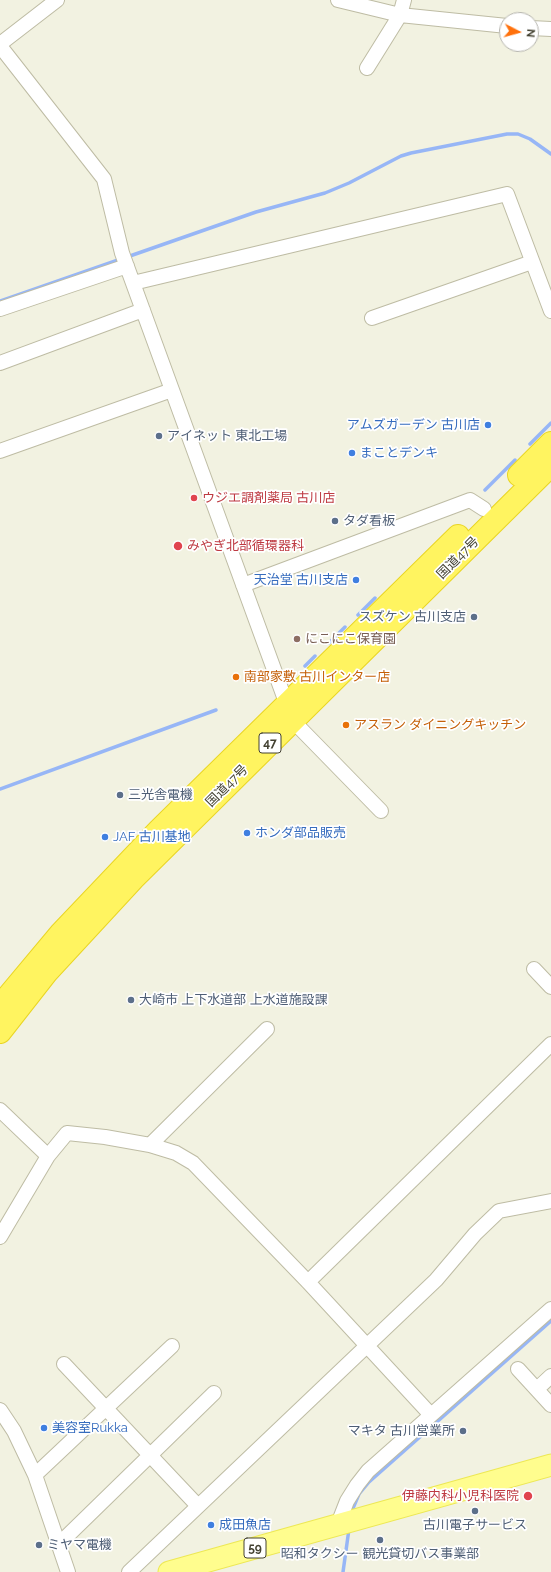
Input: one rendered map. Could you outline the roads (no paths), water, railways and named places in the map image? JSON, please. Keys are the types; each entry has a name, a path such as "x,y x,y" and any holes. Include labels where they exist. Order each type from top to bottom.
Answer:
{"highway":[{"name":"国道47号","path":"0,1032 47,972 133,879 484,509 551,443"},
{"name":"国道47号","path":"0,1006 61,933 153,835 290,713 551,465"}],"main road":[{"name":"59","path":"182,1570 345,1522 551,1465"}],"street":[{"path":"57,0 0,45 104,180 125,261 290,713 381,811"},
{"path":"338,0 400,15 499,25"},
{"path":"367,68 400,15 404,0"},
{"path":"539,28 551,29"},
{"path":"133,283 507,194 551,311"},
{"path":"0,309 125,261"},
{"path":"372,318 532,262"},
{"path":"0,363 143,310"},
{"path":"0,451 172,390"},
{"path":"243,585 470,500 484,509"},
{"path":"534,970 551,987"},
{"path":"150,1145 267,1029"},
{"path":"308,1282 551,1044"},
{"path":"0,1110 48,1156"},
{"path":"0,1237 48,1156 67,1133 105,1137 150,1145 176,1153 193,1163 308,1282 431,1415"},
{"path":"130,1572 365,1345 436,1280 475,1234 499,1211 551,1201"},
{"path":"345,1522 346,1501 368,1471 551,1309"},
{"path":"35,1475 172,1346"},
{"path":"64,1364 198,1506"},
{"path":"518,1369 551,1405"},
{"path":"537,1389 551,1376"},
{"path":"59,1544 214,1393"},
{"path":"0,1410 14,1431 35,1475 68,1572"}],"waterway":[{"path":"127,257 256,212 325,193 349,183 401,156 411,153 507,134 518,134 530,139 551,154"},
{"path":"0,301 121,259"},
{"path":"530,444 551,423"},
{"path":"485,490 515,460"},
{"path":"358,615 375,598"},
{"path":"329,643 345,627"},
{"path":"305,666 315,656"},
{"path":"0,789 216,710"},
{"path":"351,1513 359,1494 369,1482 551,1321"},
{"path":"343,1572 349,1529"}],"place":[{"name":"アムズガーデン 古川店","path":"488,425"},
{"name":"アイネット 東北工場","path":"159,436"},
{"name":"まことデンキ","path":"352,453"},
{"name":"ウジエ調剤薬局 古川店","path":"194,498"},
{"name":"タダ看板","path":"335,521"},
{"name":"みやぎ北部循環器科","path":"178,546"},
{"name":"天治堂 古川支店","path":"356,580"},
{"name":"スズケン 古川支店","path":"474,617"},
{"name":"にこにこ保育園","path":"297,639"},
{"name":"南部家敷 古川インター店","path":"236,677"},
{"name":"アスラン ダイニングキッチン","path":"346,725"},
{"name":"三光舎電機","path":"120,795"},
{"name":"ホンダ部品販売","path":"247,833"},
{"name":"JAF 古川基地","path":"105,837"},
{"name":"大崎市 上下水道部 上水道施設課","path":"131,1000"},
{"name":"美容室Rukka","path":"44,1428"},
{"name":"マキタ 古川営業所","path":"463,1431"},
{"name":"伊藤内科小児科医院","path":"528,1496"},
{"name":"古川電子サービス","path":"475,1511"},
{"name":"成田魚店","path":"211,1525"},
{"name":"昭和タクシー 観光貸切バス事業部","path":"380,1540"},
{"name":"ミヤマ電機","path":"39,1545"}]}
